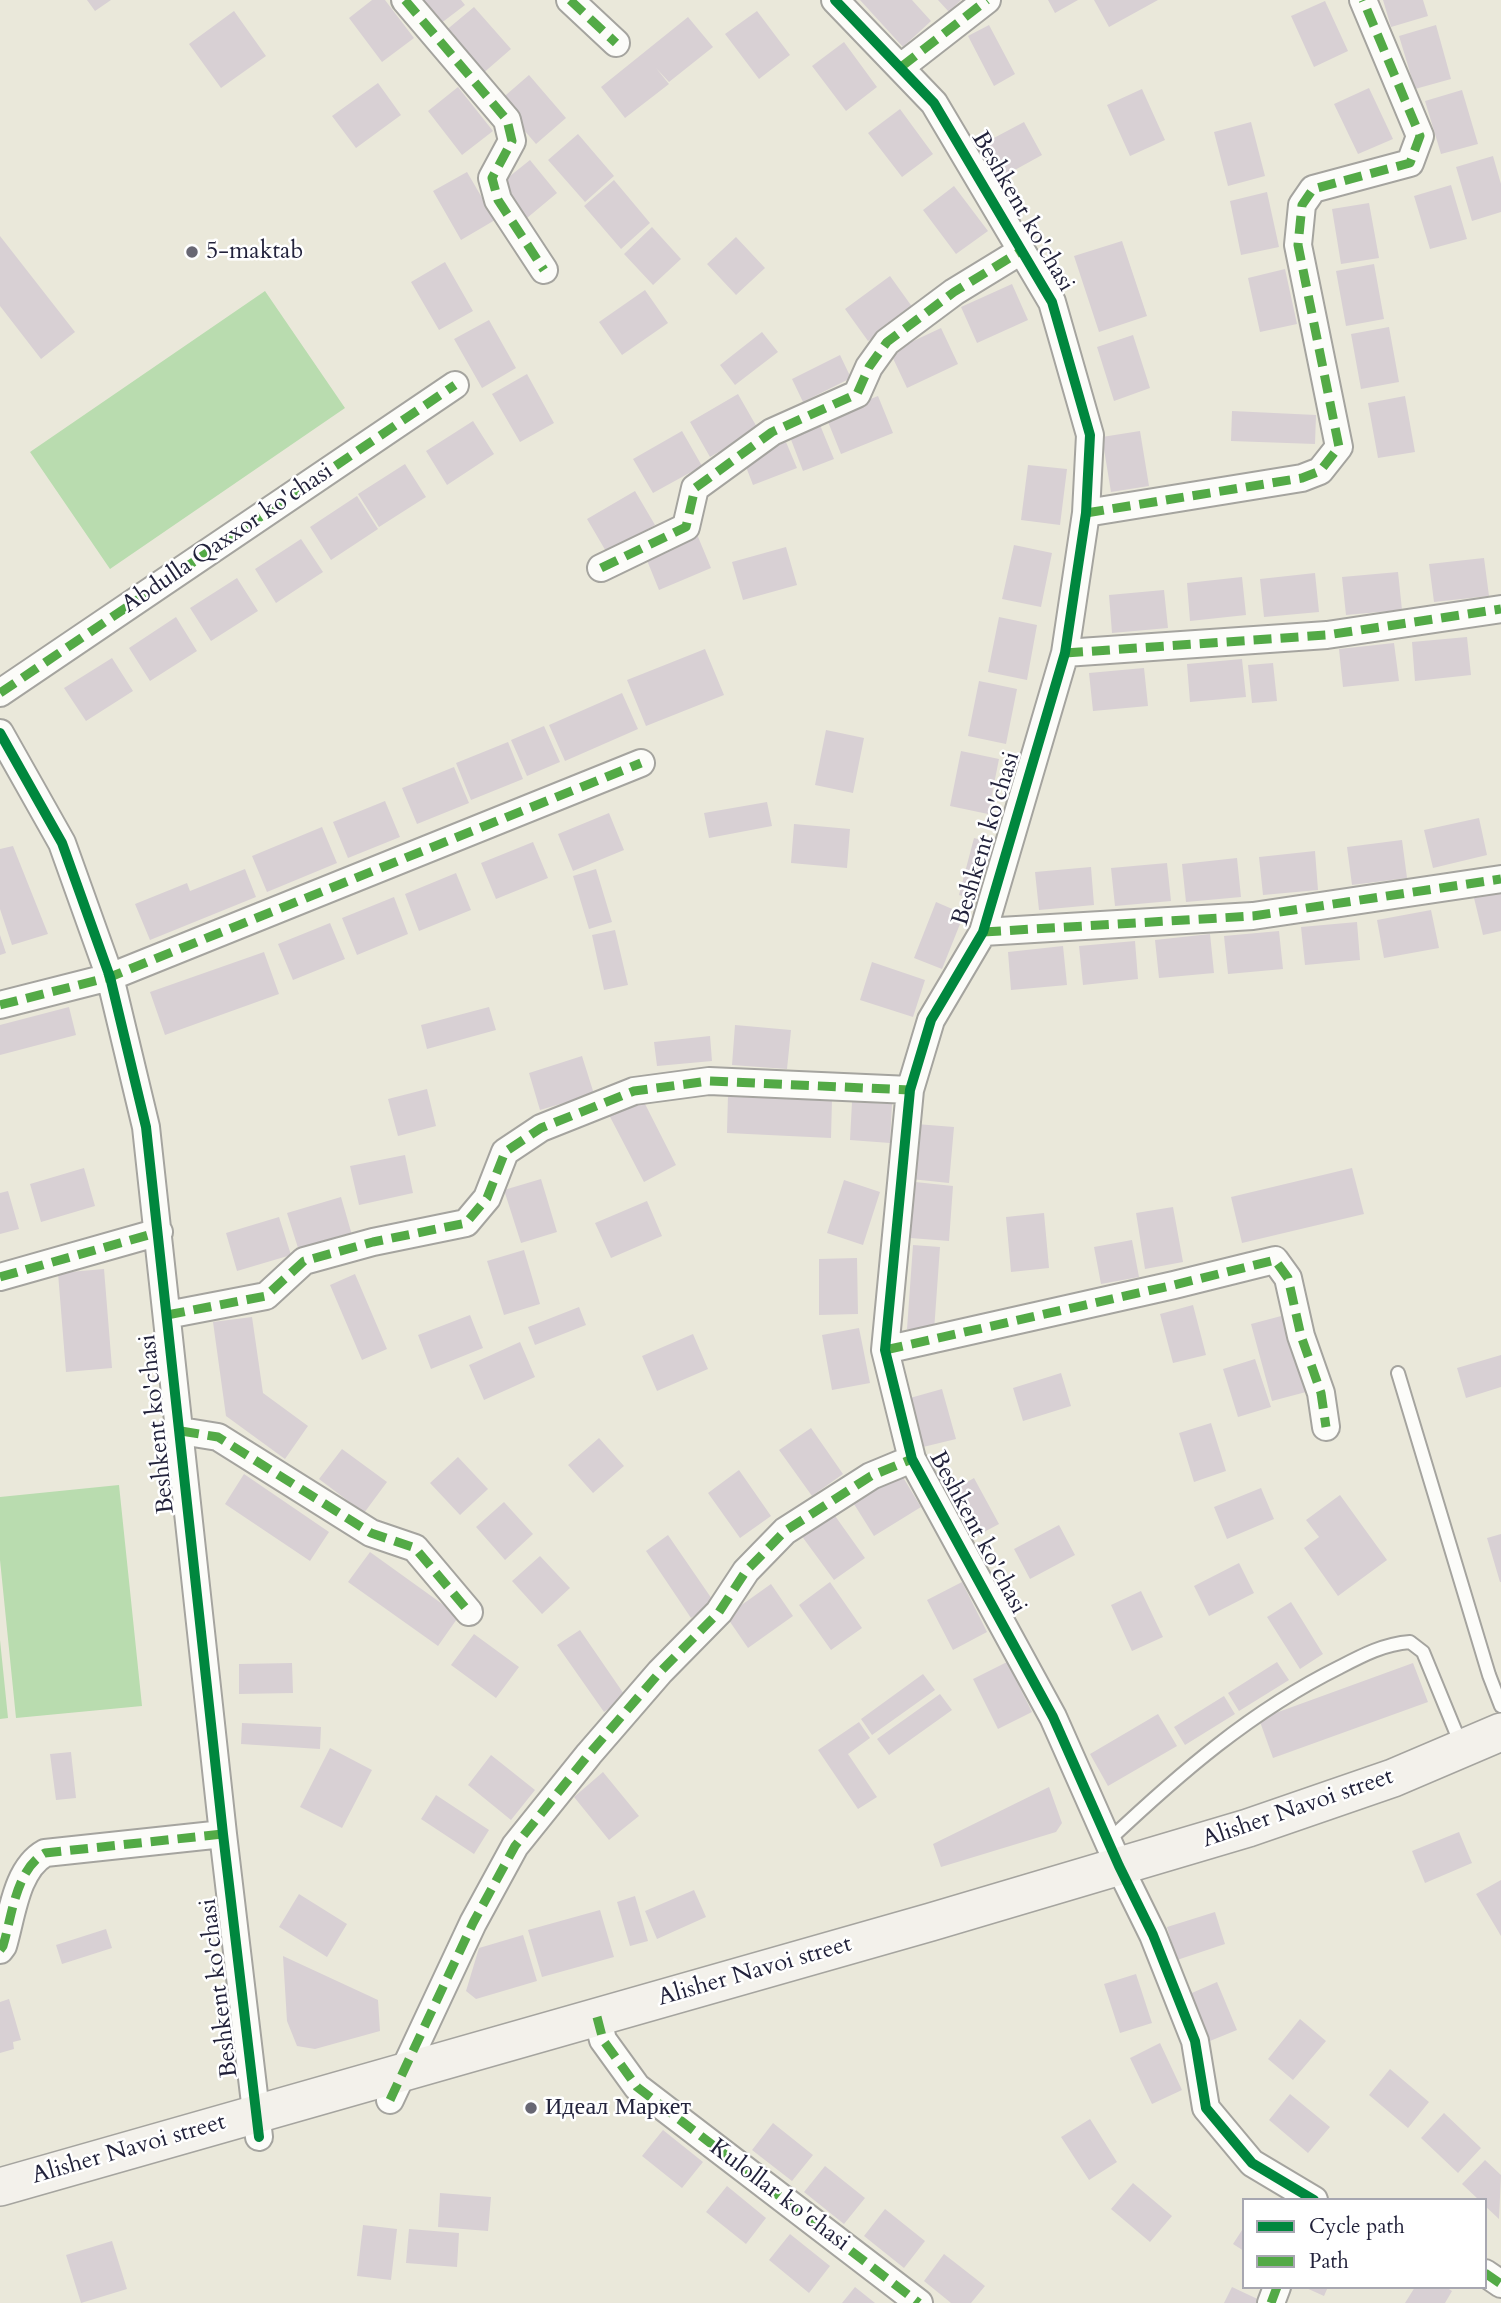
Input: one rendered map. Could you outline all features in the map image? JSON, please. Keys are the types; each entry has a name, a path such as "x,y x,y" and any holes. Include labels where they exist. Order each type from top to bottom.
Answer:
{"main road":[{"name":"Alisher Navoi street","path":"0,2211 258,2126 600,2029 1118,1865 1261,1823 1393,1778 1501,1732"},
{"name":"Alisher Navoi street","path":"1118,1865 1404,1799 1501,1758"},
{"name":"Alisher Navoi street","path":"0,2187 258,2126"}],"street":[{"path":"405,0 507,120 512,141 492,178 498,200 544,270"},
{"path":"570,0 617,43"},
{"name":"Beshkent ko'chasi","path":"835,0 934,103 1052,302 1090,435 1086,513 1065,653 983,932 931,1020 909,1090 885,1350 912,1459 1053,1717 1118,1865"},
{"path":"901,67 987,0"},
{"path":"1086,513 1302,478 1320,471 1339,447 1298,245 1302,205 1313,189 1410,163 1419,136 1363,0"},
{"path":"601,568 686,527 695,488 772,432 857,394 869,367 887,342 954,292 1021,251"},
{"name":"Abdulla Qaxxor ko'chasi","path":"0,693 455,386"},
{"path":"1065,653 1327,635 1501,609"},
{"name":"Beshkent ko'chasi","path":"0,733 62,843 110,977 146,1127 223,1834 258,2126"},
{"path":"0,1005 110,977 641,763"},
{"path":"983,932 1253,916 1501,879"},
{"path":"167,1315 266,1296 304,1261 373,1242 466,1223 487,1198 505,1152 541,1128 634,1091 709,1081 909,1090"},
{"path":"0,1277 159,1231"},
{"path":"885,1350 1275,1260 1287,1278 1301,1336 1321,1393 1326,1427"},
{"path":"181,1431 218,1437 371,1533 415,1548 469,1612"},
{"path":"395,2086 473,1923 515,1846 589,1754 660,1672 719,1612 746,1571 785,1531 872,1476 912,1459"},
{"path":"0,1950 23,1876 36,1858 46,1853 223,1834"},
{"path":"1118,1865 1153,1935 1195,2041 1206,2108 1252,2163 1311,2198"},
{"name":"Kulollar ko'chasi","path":"600,2029 638,2087 919,2303"}],"lane":[{"path":"1398,1373 1489,1675 1501,1706"},
{"path":"1118,1865 1177,1776 1241,1725 1312,1680 1373,1650 1410,1642 1423,1652 1463,1748"}],"green space":[{"path":"265,291 345,408 110,569 30,452"},
{"path":"119,1485 142,1706 16,1718 0,1560 0,1497"},
{"path":"0,1640 8,1718 0,1719"}],"building":[{"path":"87,0 111,0 95,11"},
{"path":"372,0 385,0 414,38 382,62 349,18"},
{"path":"422,0 461,0 465,5 440,24"},
{"path":"860,0 912,0 931,21 903,47"},
{"path":"938,0 961,0 949,12"},
{"path":"1048,0 1078,0 1055,13"},
{"path":"1094,0 1158,0 1109,27"},
{"path":"1383,0 1423,0 1428,16 1391,27"},
{"path":"1325,1 1348,51 1314,67 1291,16"},
{"path":"474,7 511,49 481,75 444,32"},
{"path":"234,11 266,56 221,88 189,44"},
{"path":"757,11 790,55 759,79 725,34"},
{"path":"688,17 713,47 669,82 656,68 669,84 625,118 601,87"},
{"path":"989,25 1015,74 994,86 968,36"},
{"path":"1436,25 1451,79 1415,89 1399,36"},
{"path":"844,42 877,87 846,111 812,66"},
{"path":"529,75 566,118 536,144 499,101"},
{"path":"378,83 401,115 356,148 332,116"},
{"path":"458,87 493,131 462,155 428,111"},
{"path":"1369,88 1393,139 1358,154 1334,104"},
{"path":"1142,89 1165,140 1130,156 1107,105"},
{"path":"1462,90 1478,144 1441,154 1425,101"},
{"path":"900,109 933,154 902,177 868,133"},
{"path":"1024,122 1042,155 993,182 975,148"},
{"path":"1251,122 1265,176 1228,186 1214,132"},
{"path":"578,134 614,176 585,202 548,160"},
{"path":"1493,156 1501,184 1501,212 1472,221 1456,167"},
{"path":"530,160 557,193 527,218 500,184"},
{"path":"467,172 495,220 461,240 433,191"},
{"path":"614,180 650,223 621,249 584,206"},
{"path":"1451,185 1467,239 1430,249 1414,196"},
{"path":"954,186 988,231 956,254 923,210"},
{"path":"1267,192 1279,247 1241,255 1230,201"},
{"path":"1369,203 1379,258 1341,264 1332,209"},
{"path":"652,227 681,259 653,285 624,254"},
{"path":"0,236 75,332 41,359 0,306"},
{"path":"736,237 765,268 736,295 707,264"},
{"path":"1122,241 1147,316 1099,332 1074,256"},
{"path":"445,262 473,311 439,330 411,282"},
{"path":"1374,264 1384,319 1346,326 1336,271"},
{"path":"1285,269 1297,324 1260,332 1248,278"},
{"path":"890,276 913,308 868,341 845,309"},
{"path":"1012,284 1028,320 977,343 961,307"},
{"path":"645,290 668,323 622,355 599,322"},
{"path":"489,320 516,368 482,388 454,339"},
{"path":"1389,327 1399,382 1361,389 1351,334"},
{"path":"941,328 958,364 907,388 890,352"},
{"path":"762,332 778,352 735,385 720,365"},
{"path":"1133,335 1150,388 1114,401 1097,347"},
{"path":"840,355 851,378 803,402 792,379"},
{"path":"527,374 554,423 520,442 492,394"},
{"path":"738,394 758,429 710,457 690,422"},
{"path":"878,396 893,433 841,454 826,417"},
{"path":"1405,396 1415,452 1378,458 1368,403"},
{"path":"1232,411 1316,415 1315,444 1231,441"},
{"path":"473,421 494,454 447,485 426,451"},
{"path":"820,425 834,459 803,471 790,437"},
{"path":"682,431 702,466 653,493 633,459"},
{"path":"1140,431 1149,486 1111,492 1102,437"},
{"path":"786,442 797,468 753,485 743,459"},
{"path":"405,464 426,497 379,527 358,494"},
{"path":"1028,465 1067,469 1060,525 1021,520"},
{"path":"635,491 655,525 607,553 587,519"},
{"path":"357,496 378,529 331,560 310,527"},
{"path":"696,532 711,568 659,590 644,553"},
{"path":"301,539 323,572 276,603 255,569"},
{"path":"1014,545 1052,553 1041,607 1002,599"},
{"path":"786,547 797,585 743,600 732,562"},
{"path":"1484,558 1489,596 1434,602 1429,564"},
{"path":"1398,572 1402,610 1346,615 1342,577"},
{"path":"1315,573 1319,612 1264,617 1260,579"},
{"path":"1242,577 1246,615 1190,621 1187,583"},
{"path":"237,578 258,611 211,641 190,608"},
{"path":"1164,590 1168,628 1112,633 1109,595"},
{"path":"176,617 197,651 150,681 129,648"},
{"path":"999,617 1037,625 1027,680 988,672"},
{"path":"1467,637 1471,675 1415,681 1412,642"},
{"path":"1394,643 1399,681 1343,687 1339,649"},
{"path":"705,649 724,695 646,726 627,680"},
{"path":"112,658 133,691 86,721 64,688"},
{"path":"1242,659 1246,697 1190,702 1187,664"},
{"path":"1273,663 1277,701 1252,703 1248,665"},
{"path":"1144,668 1148,706 1093,711 1089,673"},
{"path":"979,681 1017,689 1006,744 968,736"},
{"path":"622,693 638,729 565,761 549,725"},
{"path":"544,726 560,762 527,776 511,740"},
{"path":"826,730 864,738 853,793 815,785"},
{"path":"508,742 523,779 471,800 456,763"},
{"path":"961,751 999,759 988,814 950,806"},
{"path":"454,767 469,803 417,824 402,788"},
{"path":"385,801 400,837 348,858 333,822"},
{"path":"767,802 772,826 709,838 704,813"},
{"path":"609,813 624,850 573,871 558,834"},
{"path":"1479,818 1487,855 1433,868 1424,830"},
{"path":"794,824 850,829 847,868 791,863"},
{"path":"322,827 337,863 267,892 252,856"},
{"path":"974,838 993,843 978,901 959,895"},
{"path":"1402,840 1407,878 1352,885 1347,847"},
{"path":"533,842 548,878 496,899 481,863"},
{"path":"13,846 48,934 12,945 0,909 0,849"},
{"path":"1315,851 1318,890 1263,895 1259,857"},
{"path":"1237,858 1241,897 1186,902 1182,864"},
{"path":"1167,863 1171,901 1115,906 1111,868"},
{"path":"1091,867 1094,905 1039,910 1035,872"},
{"path":"245,869 256,897 150,940 135,904 187,883 190,891"},
{"path":"596,869 612,922 589,929 573,876"},
{"path":"456,873 471,910 419,931 405,894"},
{"path":"1501,891 1501,931 1483,935 1474,898"},
{"path":"394,897 408,934 357,955 342,918"},
{"path":"936,902 964,914 942,969 914,958"},
{"path":"1431,910 1439,948 1384,958 1377,920"},
{"path":"1357,922 1360,960 1305,965 1301,927"},
{"path":"330,923 345,959 293,980 278,944"},
{"path":"615,930 628,985 604,990 592,935"},
{"path":"1279,931 1283,969 1228,974 1224,936"},
{"path":"1210,934 1214,973 1159,978 1155,940"},
{"path":"0,935 6,953 0,955"},
{"path":"1135,941 1138,979 1083,985 1079,946"},
{"path":"1063,946 1067,985 1011,990 1008,952"},
{"path":"264,952 279,994 165,1035 150,992"},
{"path":"872,962 925,980 913,1017 860,1000"},
{"path":"69,1007 76,1035 0,1055 0,1025"},
{"path":"489,1007 496,1030 427,1049 421,1025"},
{"path":"735,1025 791,1030 787,1069 732,1065"},
{"path":"710,1036 712,1061 657,1066 654,1042"},
{"path":"582,1056 594,1094 540,1110 529,1073"},
{"path":"427,1089 436,1126 398,1136 388,1099"},
{"path":"728,1094 832,1099 831,1138 727,1133"},
{"path":"641,1096 676,1165 644,1182 608,1113"},
{"path":"852,1102 892,1104 890,1143 850,1140"},
{"path":"916,1124 954,1127 949,1183 911,1179"},
{"path":"405,1155 413,1193 359,1205 350,1166"},
{"path":"84,1168 95,1206 41,1222 30,1184"},
{"path":"1352,1168 1364,1214 1242,1243 1231,1197"},
{"path":"541,1179 557,1232 521,1243 504,1190"},
{"path":"844,1180 880,1192 863,1245 827,1233"},
{"path":"915,1182 953,1186 949,1241 910,1238"},
{"path":"8,1191 19,1229 0,1234 0,1193"},
{"path":"341,1197 352,1235 299,1251 287,1213"},
{"path":"647,1201 662,1236 611,1258 595,1223"},
{"path":"1173,1207 1183,1262 1145,1269 1136,1213"},
{"path":"1044,1213 1049,1268 1011,1272 1006,1217"},
{"path":"279,1217 291,1255 237,1271 226,1233"},
{"path":"1132,1240 1139,1277 1101,1284 1094,1247"},
{"path":"913,1245 940,1247 934,1331 907,1329"},
{"path":"524,1250 540,1304 504,1315 487,1261"},
{"path":"857,1258 858,1314 819,1315 819,1259"},
{"path":"104,1269 112,1368 66,1372 58,1273"},
{"path":"355,1274 387,1349 362,1360 330,1285"},
{"path":"1193,1305 1206,1355 1173,1363 1160,1314"},
{"path":"579,1307 586,1325 535,1345 528,1327"},
{"path":"470,1315 483,1348 431,1369 418,1335"},
{"path":"1285,1315 1306,1392 1272,1401 1251,1324"},
{"path":"252,1317 263,1393 308,1426 285,1459 226,1416 213,1322"},
{"path":"859,1328 870,1383 832,1390 822,1335"},
{"path":"693,1334 708,1369 657,1391 642,1356"},
{"path":"520,1342 535,1377 484,1400 469,1365"},
{"path":"1501,1355 1501,1387 1466,1398 1457,1368"},
{"path":"1255,1359 1271,1407 1238,1417 1223,1369"},
{"path":"1061,1373 1071,1406 1023,1421 1013,1388"},
{"path":"942,1389 956,1439 923,1447 910,1398"},
{"path":"1211,1423 1226,1471 1194,1482 1179,1433"},
{"path":"811,1428 843,1474 812,1496 779,1450"},
{"path":"599,1438 624,1466 593,1493 568,1465"},
{"path":"342,1449 387,1482 364,1513 319,1479"},
{"path":"458,1457 488,1489 460,1515 430,1483"},
{"path":"739,1470 771,1516 740,1538 708,1493"},
{"path":"244,1474 329,1532 310,1561 225,1504"},
{"path":"901,1474 921,1507 874,1536 854,1504"},
{"path":"974,1478 999,1524 969,1540 945,1495"},
{"path":"1261,1488 1274,1519 1227,1539 1214,1507"},
{"path":"1340,1495 1387,1560 1338,1596 1304,1548 1319,1537 1306,1520"},
{"path":"504,1502 533,1534 505,1560 476,1527"},
{"path":"833,1513 865,1558 834,1580 801,1535"},
{"path":"1059,1525 1075,1555 1030,1579 1014,1549"},
{"path":"1501,1534 1501,1582 1500,1582 1487,1538"},
{"path":"668,1535 714,1602 691,1618 646,1551"},
{"path":"370,1552 459,1616 438,1646 348,1582"},
{"path":"540,1556 570,1588 542,1614 512,1581"},
{"path":"1239,1563 1254,1593 1209,1616 1194,1586"},
{"path":"830,1582 862,1628 831,1650 799,1605"},
{"path":"962,1582 987,1632 953,1650 927,1600"},
{"path":"771,1584 793,1616 748,1648 726,1616"},
{"path":"1141,1591 1163,1637 1132,1651 1111,1605"},
{"path":"1291,1602 1323,1654 1300,1669 1267,1617"},
{"path":"580,1630 626,1697 604,1712 557,1645"},
{"path":"474,1634 519,1667 496,1698 451,1665"},
{"path":"1007,1662 1032,1712 998,1729 973,1679"},
{"path":"1277,1662 1289,1680 1239,1711 1228,1693"},
{"path":"292,1663 293,1693 239,1694 239,1664"},
{"path":"1413,1663 1428,1702 1273,1758 1259,1719"},
{"path":"923,1674 935,1690 872,1735 861,1719"},
{"path":"940,1694 952,1710 889,1755 877,1739"},
{"path":"1224,1696 1235,1714 1185,1745 1174,1727"},
{"path":"1158,1714 1177,1746 1108,1786 1090,1754"},
{"path":"859,1722 870,1738 848,1754 877,1797 858,1809 818,1750"},
{"path":"242,1723 321,1727 320,1749 241,1744"},
{"path":"330,1748 372,1770 342,1828 300,1807"},
{"path":"71,1752 76,1798 56,1800 50,1754"},
{"path":"491,1755 535,1790 511,1820 468,1785"},
{"path":"603,1772 639,1816 609,1840 574,1797"},
{"path":"1049,1787 1062,1823 1056,1832 941,1867 933,1844"},
{"path":"436,1795 489,1830 474,1854 421,1819"},
{"path":"1459,1832 1472,1863 1425,1883 1412,1851"},
{"path":"1501,1880 1501,1936 1476,1894"},
{"path":"694,1890 706,1917 657,1939 645,1911"},
{"path":"299,1894 347,1924 327,1957 279,1927"},
{"path":"635,1896 648,1941 630,1946 617,1902"},
{"path":"600,1910 614,1957 542,1977 528,1930"},
{"path":"1215,1912 1225,1944 1177,1960 1167,1927"},
{"path":"106,1929 112,1948 62,1964 56,1945"},
{"path":"523,1935 537,1981 476,1999 466,1991 479,1948"},
{"path":"283,1956 378,2000 380,2031 315,2049 297,2046 287,2021"},
{"path":"1136,1974 1152,2023 1120,2033 1104,1984"},
{"path":"1217,1982 1237,2030 1205,2043 1185,1996"},
{"path":"9,1999 21,2040 13,2042 14,2049 0,2053 0,2002"},
{"path":"1300,2019 1326,2041 1293,2080 1268,2059"},
{"path":"1160,2043 1182,2090 1152,2104 1130,2058"},
{"path":"1390,2069 1429,2102 1408,2128 1369,2095"},
{"path":"1290,2094 1330,2127 1308,2153 1269,2120"},
{"path":"1444,2113 1481,2148 1458,2173 1421,2138"},
{"path":"1090,2119 1117,2162 1089,2180 1061,2137"},
{"path":"773,2123 813,2155 792,2181 752,2150"},
{"path":"663,2130 703,2162 682,2188 642,2156"},
{"path":"1485,2160 1501,2175 1499,2219 1487,2208 1487,2198 1477,2198 1462,2184"},
{"path":"825,2166 865,2198 844,2224 804,2192"},
{"path":"1133,2183 1172,2216 1150,2242 1111,2209"},
{"path":"727,2186 766,2218 746,2244 706,2212"},
{"path":"440,2193 491,2197 488,2231 438,2227"},
{"path":"885,2209 925,2241 904,2268 864,2236"},
{"path":"363,2225 397,2229 391,2280 357,2276"},
{"path":"409,2229 459,2233 457,2267 406,2263"},
{"path":"1242,2230 1242,2250 1233,2244"},
{"path":"790,2234 830,2266 809,2293 769,2260"},
{"path":"112,2241 127,2289 81,2303 66,2255"},
{"path":"944,2254 985,2286 971,2303 951,2303 924,2281"},
{"path":"855,2287 875,2303 842,2303"},
{"path":"1232,2287 1266,2303 1224,2303"},
{"path":"1308,2289 1327,2289 1324,2296"},
{"path":"1414,2289 1452,2291 1445,2303 1405,2303"}],"marked path":[{"path":"405,0 507,120 512,141 492,178 498,200 544,270"},
{"path":"570,0 616,43"},
{"path":"901,67 987,0"},
{"path":"1086,513 1302,478 1320,471 1339,447 1298,245 1302,205 1313,189 1410,163 1420,136 1363,0"},
{"path":"601,568 686,527 695,488 772,432 857,394 869,367 887,342 954,292 1021,251"},
{"path":"0,693 455,385"},
{"path":"1065,653 1327,635 1501,609"},
{"path":"0,1005 110,977 641,763"},
{"path":"983,932 1253,916 1501,879"},
{"path":"167,1315 266,1296 304,1261 373,1242 466,1223 487,1198 505,1152 541,1128 634,1091 709,1081 910,1090"},
{"path":"0,1277 159,1232"},
{"path":"885,1350 1275,1260 1288,1278 1301,1336 1321,1393 1326,1427"},
{"path":"181,1431 218,1437 371,1533 415,1548 469,1612"},
{"path":"390,2100 473,1923 515,1846 589,1754 660,1672 719,1612 746,1571 785,1531 871,1476 912,1459"},
{"path":"0,1950 21,1882 35,1860 45,1853 223,1834"},
{"path":"597,2017 603,2040 637,2087 919,2303"},
{"path":"1487,2274 1501,2284"},
{"path":"1271,2303 1276,2289"}],"cycle path":[{"path":"835,0 934,103 1052,302 1090,435 1086,513 1065,653 983,932 931,1020 910,1090 885,1350 912,1459 1053,1717 1119,1866 1153,1935 1195,2041 1206,2108 1252,2163 1311,2198"},
{"path":"0,733 62,843 110,977 146,1127 259,2137"}],"place":[{"name":"5-maktab","path":"192,252"},
{"name":"Идеал Маркет","path":"531,2108"}]}
